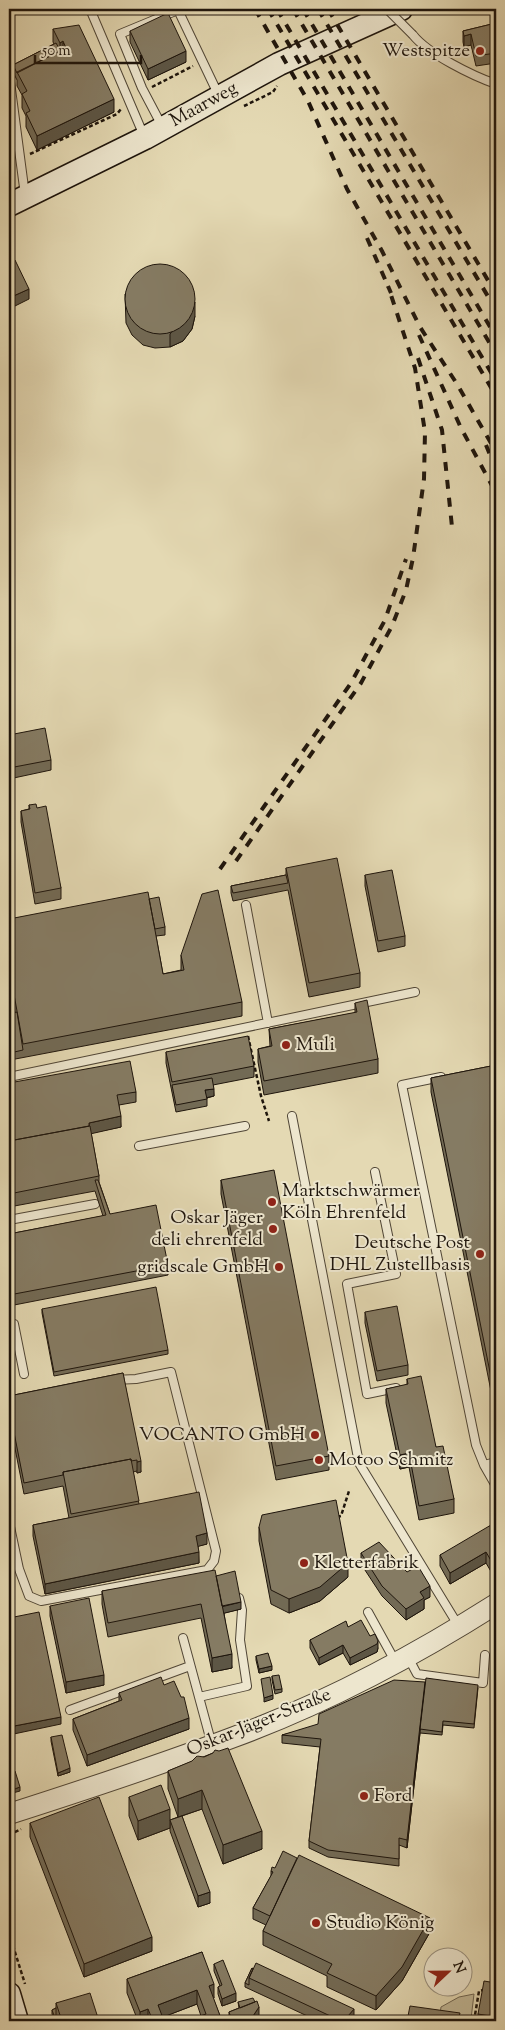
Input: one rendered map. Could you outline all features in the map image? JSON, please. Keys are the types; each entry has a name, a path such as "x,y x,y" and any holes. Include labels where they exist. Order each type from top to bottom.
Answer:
{"main road":[{"name":"Maarweg","path":"17,201 154,133 216,91 402,9"},
{"path":"17,2021 18,1993"}],"street":[{"name":"Oskar-Jäger-Straße","path":"9,1814 212,1745 299,1709 402,1660 496,1604"}],"lane":[{"path":"90,9 129,100 154,133"},
{"path":"387,9 413,35 453,64 477,78 496,84"},
{"path":"154,133 144,92 120,34 178,10 216,91"},
{"path":"9,74 20,159 17,201"},
{"path":"246,905 268,1023"},
{"path":"9,1077 415,992"},
{"path":"449,1076 402,1085 476,1445 484,1465 496,1486"},
{"path":"292,1116 359,1463 459,1627"},
{"path":"139,1146 245,1126"},
{"path":"375,1172 396,1274 347,1284 367,1394 402,1387"},
{"path":"9,1220 95,1204"},
{"path":"9,1325 14,1324 24,1374"},
{"path":"9,1522 19,1569 29,1596 41,1601 207,1570 214,1561 216,1551 171,1372 136,1379 122,1378 104,1382"},
{"path":"484,1465 496,1462"},
{"path":"9,1571 19,1569"},
{"path":"199,1697 247,1686 240,1640 242,1610 238,1592"},
{"path":"368,1612 402,1660 417,1674 483,1683 485,1655"},
{"path":"182,1638 212,1745"},
{"path":"70,1710 190,1666"}],"path":[{"path":"144,92 192,65 216,91"},
{"path":"20,159 117,114 129,100"},
{"path":"247,1028 260,1096 269,1120"},
{"path":"336,1517 341,1516 349,1491"},
{"path":"9,1933 18,1993"},
{"path":"474,2021 479,1991 490,1990"},
{"path":"398,2021 407,2014 416,2016"}],"shaded area":[{"path":"472,1994 474,1994 471,2019 440,2014 441,2007 457,1998 472,1998"}],"building":[{"path":"168,13 186,51 148,69 130,31"},
{"path":"496,23 496,53 476,56 471,34 464,36 463,31"},
{"path":"79,25 114,99 37,136 26,113 30,111 22,94 27,91 17,72 66,48 63,41 60,43 53,29"},
{"path":"56,43 60,50 64,49 17,73 13,65"},
{"path":"15,260 29,289 9,298 9,263"},
{"path":"160,264 173,267 185,274 192,286 195,299 192,312 185,324 173,331 160,334 147,331 135,324 128,312 125,299 128,286 135,274 147,267"},
{"path":"45,728 51,760 9,768 9,735"},
{"path":"36,804 37,808 46,806 61,888 35,893 21,811 30,809 29,805"},
{"path":"337,858 360,973 309,983 286,868"},
{"path":"392,870 405,936 378,941 365,875"},
{"path":"286,875 288,883 233,893 231,886"},
{"path":"218,890 242,1002 23,1044 9,967 9,919 148,892 163,974 184,970 181,955 202,894"},
{"path":"159,897 165,927 155,929 149,899"},
{"path":"367,1000 378,1059 264,1081 258,1049 272,1046 269,1029 357,1012 355,1003"},
{"path":"17,1012 23,1050 10,1053 9,1014"},
{"path":"248,1036 254,1066 172,1082 166,1052"},
{"path":"130,1061 136,1092 117,1095 121,1116 89,1123 89,1126 9,1141 9,1083"},
{"name":"Deutsche Post DHL Zustellbasis","path":"496,1065 496,1402 431,1078"},
{"path":"212,1078 214,1089 205,1090 207,1099 176,1105 172,1085"},
{"path":"90,1126 99,1176 9,1194 9,1141"},
{"path":"274,1170 329,1456 276,1466 221,1180"},
{"path":"95,1180 98,1180 110,1214 156,1205 168,1265 9,1295 9,1234 106,1215"},
{"path":"156,1287 168,1350 54,1372 42,1309"},
{"path":"397,1306 408,1365 377,1371 365,1312"},
{"path":"123,1373 141,1461 131,1461 131,1459 63,1472 63,1475 24,1483 9,1407 9,1396"},
{"path":"421,1376 436,1447 443,1446 454,1499 419,1506 409,1453 400,1455 386,1389 408,1384 407,1379"},
{"path":"131,1459 139,1501 71,1514 63,1472"},
{"path":"199,1492 207,1533 196,1536 199,1552 45,1584 33,1525"},
{"name":"Kletterfabrik","path":"336,1500 348,1563 320,1587 289,1599 271,1590 259,1527 262,1515"},
{"path":"491,1525 496,1534 496,1569 486,1552 450,1573 440,1555"},
{"path":"379,1542 407,1572 418,1566 430,1586 420,1592 424,1598 406,1609 382,1586 361,1553"},
{"path":"215,1570 232,1654 212,1658 201,1604 108,1623 102,1591"},
{"path":"235,1571 241,1602 222,1606 216,1576"},
{"path":"89,1598 104,1675 66,1682 50,1606"},
{"path":"39,1612 61,1717 9,1727 9,1618"},
{"path":"361,1620 370,1636 375,1634 378,1641 377,1644 350,1658 343,1645 319,1658 310,1640 346,1621 348,1627"},
{"path":"268,1653 272,1666 259,1669 256,1656"},
{"path":"279,1675 282,1689 275,1690 272,1676"},
{"path":"161,1677 164,1685 174,1681 181,1697 184,1697 189,1718 87,1755 73,1719 122,1700 119,1693"},
{"path":"270,1677 273,1695 264,1698 261,1679"},
{"path":"426,1678 478,1685 474,1724 443,1721 442,1732 420,1729"},
{"name":"Ford","path":"394,1680 425,1682 407,1840 399,1838 399,1859 328,1850 309,1841 321,1739 282,1735 318,1724 319,1714"},
{"path":"62,1735 70,1768 58,1773 51,1737"},
{"path":"228,1748 262,1831 223,1845 202,1790 178,1799 168,1771 192,1761 197,1756 204,1757 215,1750 219,1751"},
{"path":"15,1771 20,1787 9,1791 9,1773"},
{"path":"161,1785 170,1809 138,1821 129,1797"},
{"path":"99,1797 152,1937 84,1964 30,1823"},
{"path":"182,1816 210,1892 198,1896 170,1820"},
{"path":"283,1851 297,1858 270,1916 253,1908 273,1872 271,1871 272,1867 275,1868"},
{"path":"299,1855 430,1918 402,1967 376,1996 327,1973 332,1964 263,1931"},
{"path":"202,1952 214,1984 209,1986 222,2021 186,2021 206,2014 197,1990 158,2005 164,2021 153,2021 148,2009 140,2012 127,1979"},
{"path":"223,1960 236,1993 222,1999 218,1987 222,1985 214,1964"},
{"path":"256,1963 354,2009 348,2016 343,2016 341,2021 249,1978"},
{"path":"252,1968 249,1978 249,1985 245,1983"},
{"path":"484,1981 496,1983 496,2017 478,2014"},
{"path":"90,1993 99,2021 62,2021 56,2003"},
{"path":"253,1998 255,2002 240,2008 238,2002"},
{"path":"257,2001 259,2007 253,2016 255,2021 232,2021 229,2012"},
{"path":"410,2006 460,2013 458,2021 407,2021"},
{"path":"56,2008 56,2021 52,2010"},
{"path":"343,2016 376,2020 376,2021 342,2021"},
{"path":"313,2017 318,2021 309,2021"}],"railway":[{"path":"255,9 308,101 347,189 382,251 420,327 457,384 496,452"},
{"path":"268,9 496,396"},
{"path":"277,9 496,381"},
{"path":"293,9 496,354"},
{"path":"303,9 496,337"},
{"path":"318,9 496,310"},
{"path":"328,9 496,294"},
{"path":"367,238 391,293"},
{"path":"236,861 361,683 392,626 406,590 413,558 424,479 425,432 415,368 388,286"},
{"path":"419,335 461,428 496,493"},
{"path":"418,358 442,430 452,527"},
{"path":"486,445 496,470"},
{"path":"220,869 351,683 385,620 406,559"}],"place":[{"name":"Westspitze","path":"480,51"},
{"name":"Muli","path":"286,1045"},
{"name":"Marktschwärmer Köln Ehrenfeld","path":"272,1202"},
{"name":"Oskar Jäger deli ehrenfeld","path":"273,1229"},
{"name":"Deutsche Post DHL Zustellbasis","path":"480,1254"},
{"name":"gridscale GmbH","path":"279,1267"},
{"name":"VOCANTO GmbH","path":"315,1435"},
{"name":"Motoo Schmitz","path":"319,1460"},
{"name":"Kletterfabrik","path":"304,1563"},
{"name":"Ford","path":"364,1796"},
{"name":"Studio König","path":"316,1923"}]}
